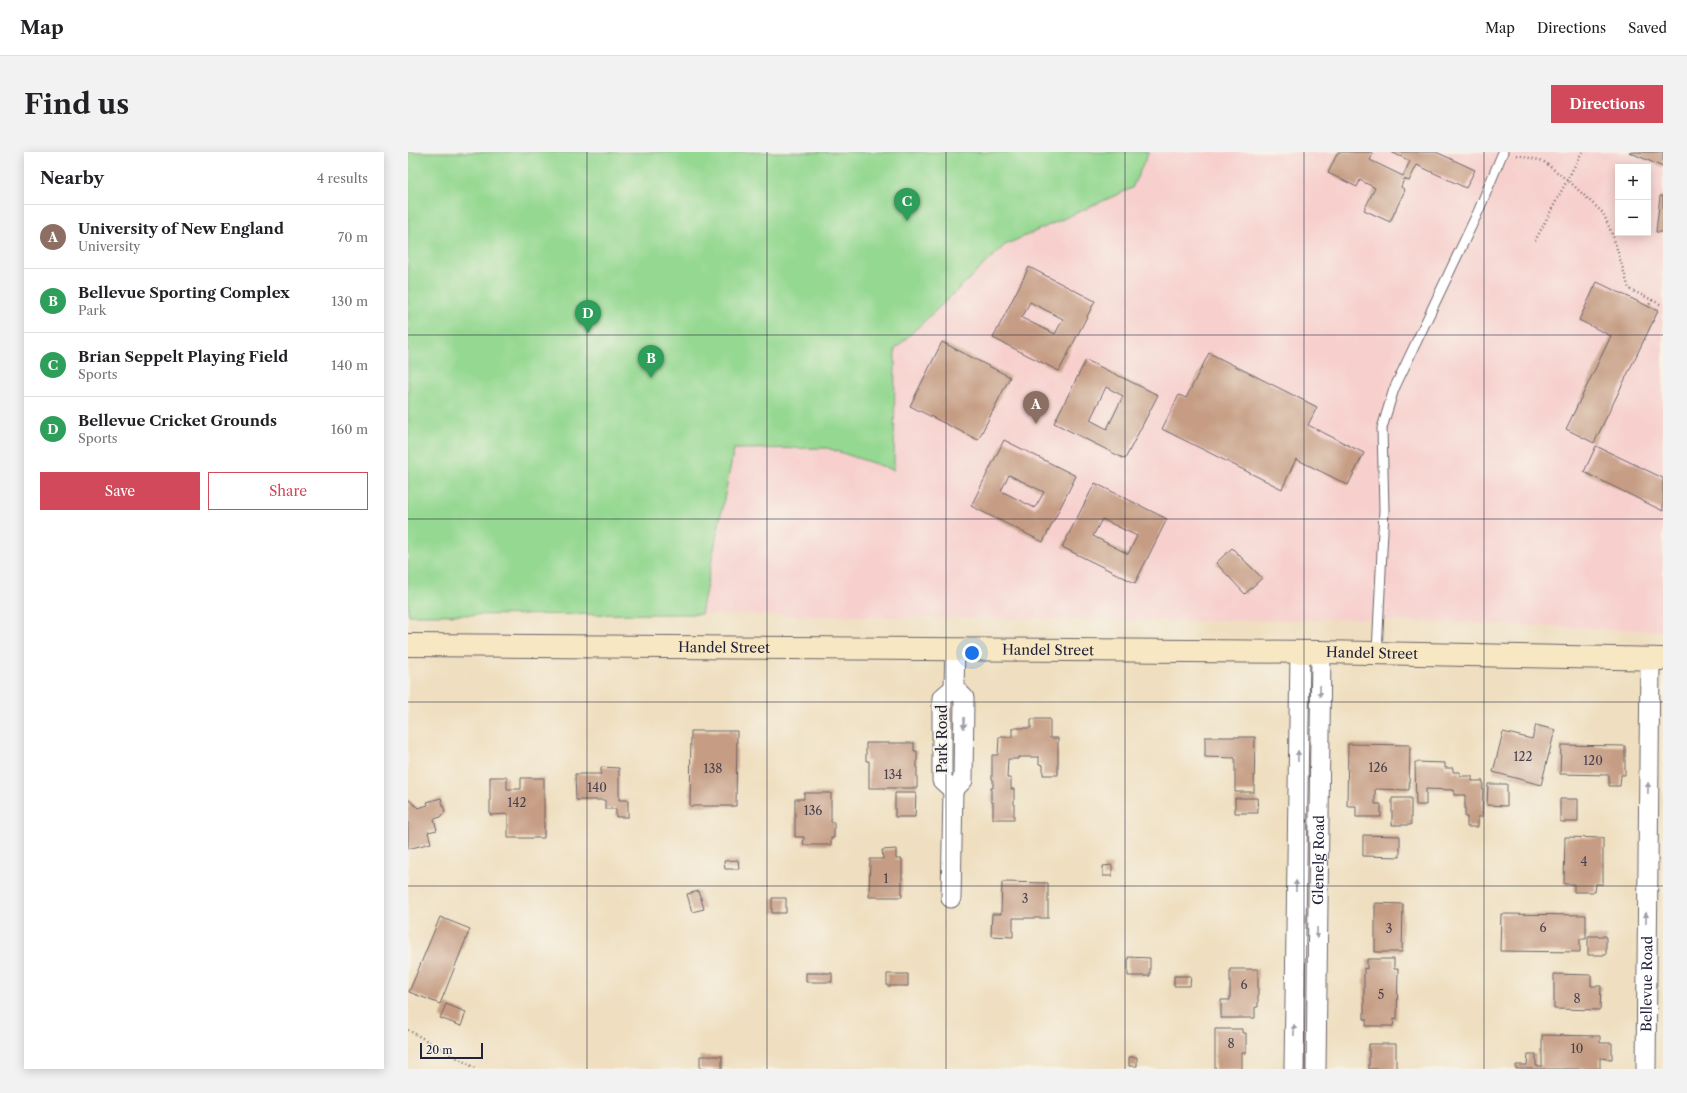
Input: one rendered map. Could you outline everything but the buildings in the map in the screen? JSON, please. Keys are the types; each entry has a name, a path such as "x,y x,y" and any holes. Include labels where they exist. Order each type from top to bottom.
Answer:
{"street":[{"name":"Handel Street","path":"408,645 1378,652 1657,659"},
{"name":"Park Road","path":"951,898 953,790 942,780 942,698 954,688 955,649"},
{"name":"Glenelg Road","path":"1294,1069 1310,652"},
{"name":"Glenelg Road","path":"1310,652 1316,1069"},
{"name":"Bellevue Road","path":"1646,1069 1657,659"}],"lane":[{"path":"1378,652 1384,510 1382,428 1394,389 1478,212 1503,152"}],"path":[{"path":"1536,241 1582,152"},
{"path":"1514,154 1542,161 1568,180 1603,213 1613,236 1629,289 1662,305"},
{"path":"1648,307 1652,300"},
{"path":"408,1030 477,1069"}],"shaded area":[{"path":"408,152 1663,152 1663,631 1363,619 1190,621 701,614 408,615"}],"green space":[{"path":"408,152 1149,152 1132,188 1005,245 895,349 894,470 827,448 734,449 701,614 408,615"}],"place":[{"name":"Brian Seppelt Playing Field","path":"907,221"},
{"name":"Bellevue Cricket Grounds","path":"588,333"},
{"name":"Bellevue Sporting Complex","path":"651,378"},
{"name":"University of New England","path":"1036,424"}]}
